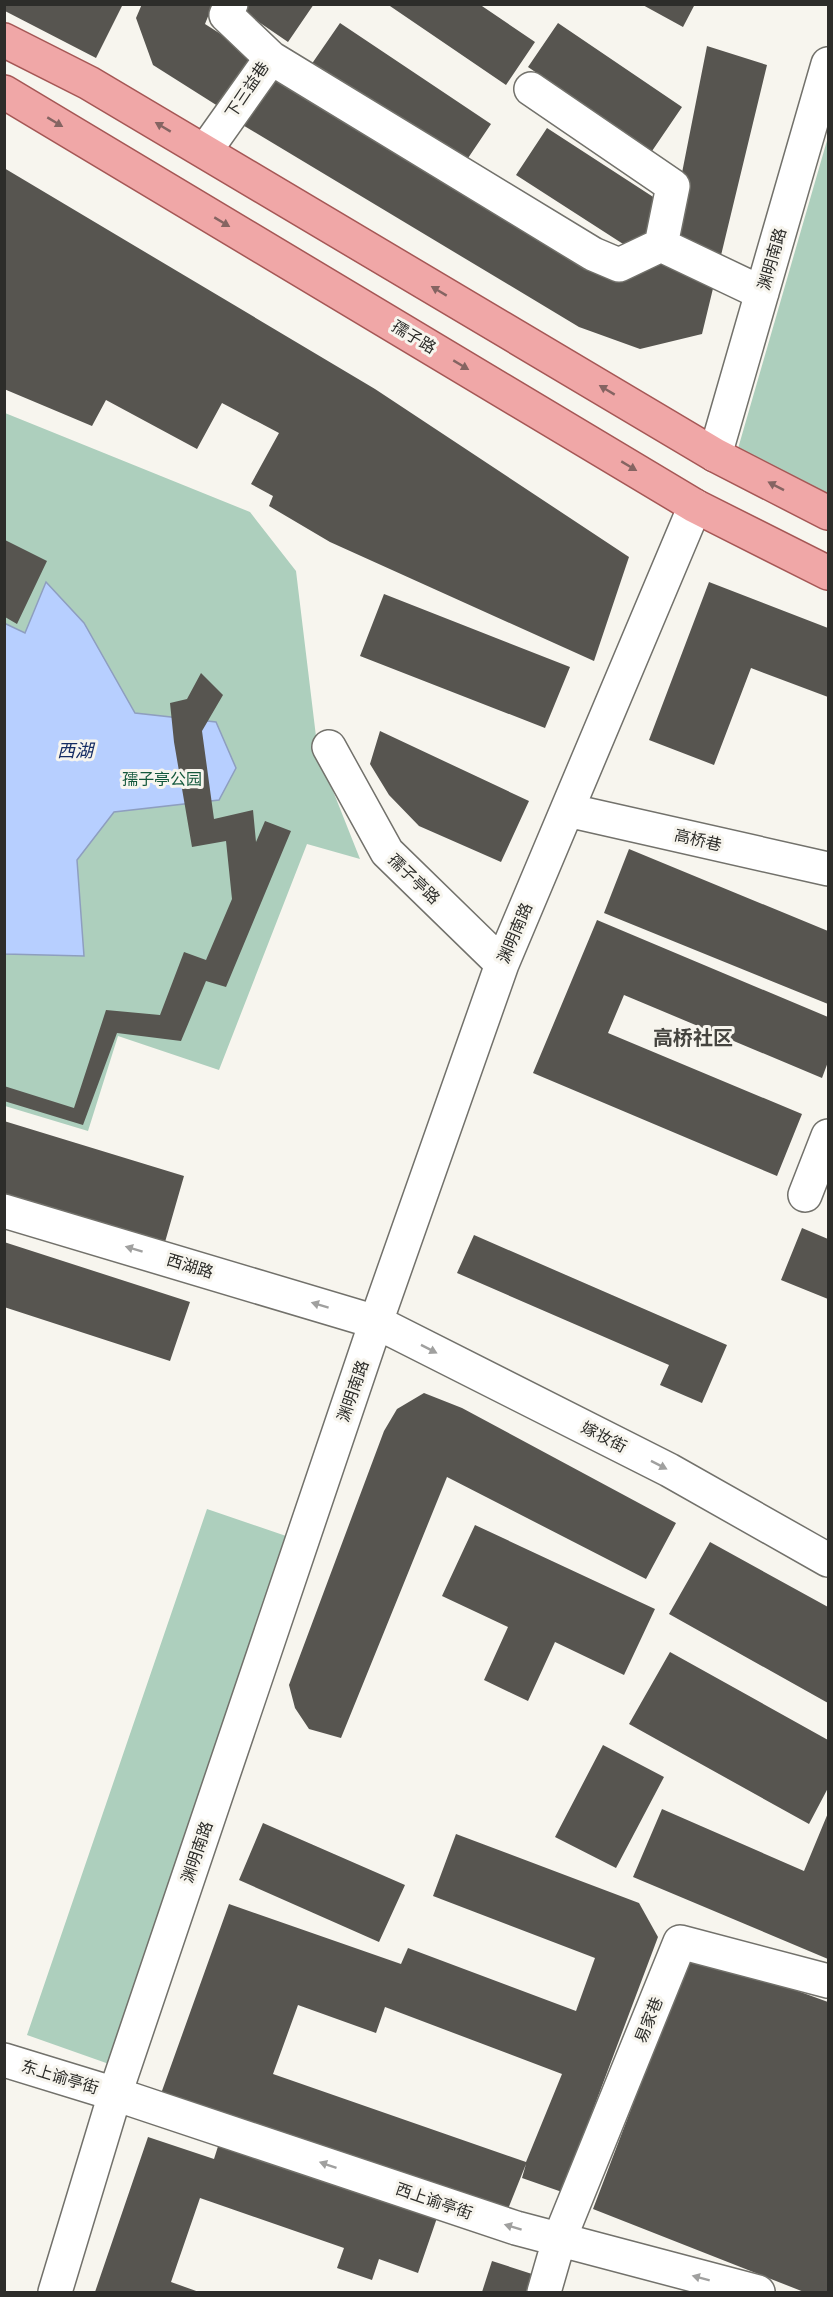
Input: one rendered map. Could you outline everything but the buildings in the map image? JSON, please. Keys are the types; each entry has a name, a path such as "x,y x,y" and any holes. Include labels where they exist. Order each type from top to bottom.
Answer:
{"main road":[{"path":"4,40 89,82 715,455 828,513"},
{"name":"孺子路","path":"4,92 695,506 828,573"}],"street":[{"name":"下三益巷","path":"205,151 271,58 226,15 231,4"},
{"path":"271,58 593,254 619,265 661,244"},
{"name":"渊明南路","path":"715,455 828,64"},
{"path":"531,88 673,186 661,244"},
{"path":"661,244 762,293"},
{"name":"渊明南路","path":"55,2292 116,2094 376,1322 502,964 695,506"},
{"name":"孺子亭路","path":"329,747 387,852 502,964"},
{"name":"高桥巷","path":"567,810 828,869"},
{"path":"805,1196 828,1136"},
{"name":"西湖路","path":"4,1211 376,1322"},
{"name":"嫁妆街","path":"376,1322 669,1470 828,1560"},
{"name":"易家巷","path":"559,2240 680,1942 828,1982"},
{"name":"东上谕亭街","path":"4,2060 116,2094"},
{"name":"西上谕亭街","path":"116,2094 495,2222 758,2292"},
{"path":"544,2292 559,2240"}],"green space":[{"path":"828,137 828,497 737,452"},
{"name":"孺子亭公园","path":"5,413 250,512 296,571 318,753 360,859 307,844 219,1070 118,1036 88,1131 5,1106"},
{"path":"207,1509 289,1537 109,2064 27,2035"}],"water":[{"name":"西湖","path":"46,582 84,623 135,713 216,722 236,768 219,800 114,812 77,860 84,956 5,954 4,623 25,633"}],"district":[{"name":"高桥社区","path":"693,1038"}]}
